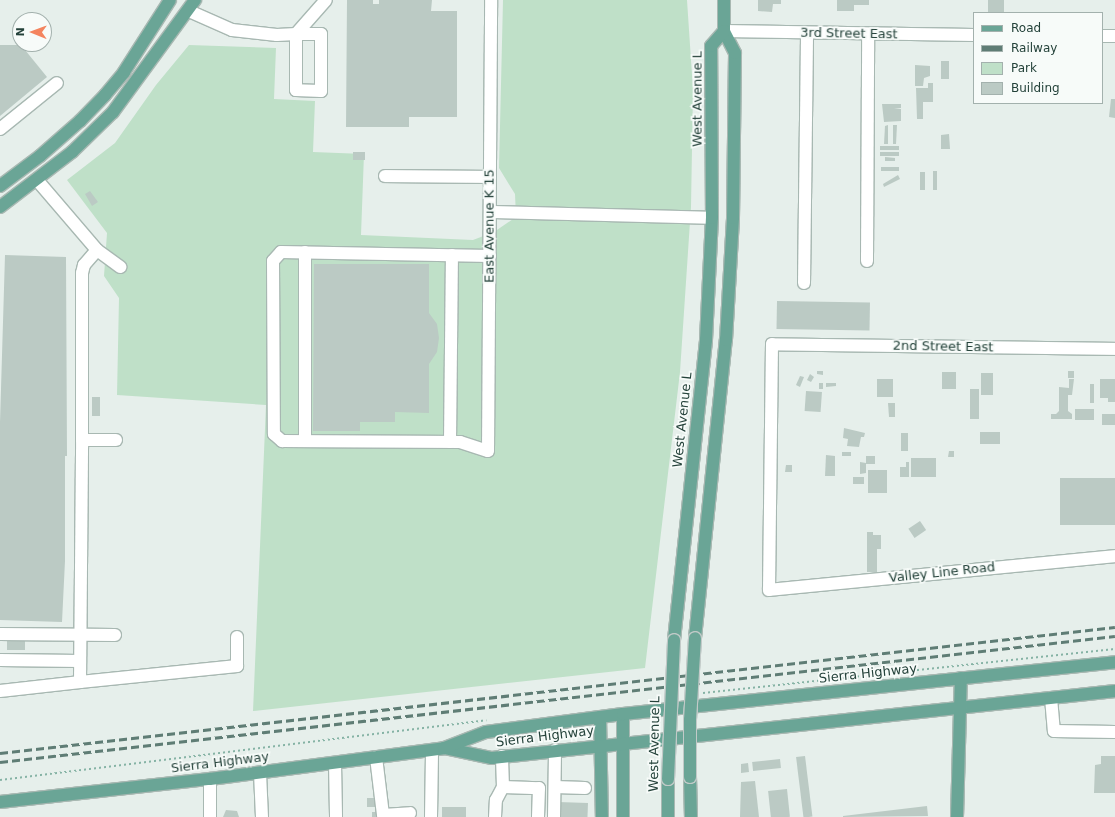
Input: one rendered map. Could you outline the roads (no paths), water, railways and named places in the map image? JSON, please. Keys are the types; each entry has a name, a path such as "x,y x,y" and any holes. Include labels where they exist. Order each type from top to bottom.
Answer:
{"main road":[{"path":"0,186 46,151 105,95 127,67 170,0"},
{"path":"0,207 72,152 113,112 189,11 195,0"},
{"path":"691,817 690,720 695,638 726,340 734,218 735,53 724,31 724,0"},
{"name":"West Avenue L","path":"668,817 668,779 674,640 706,340 712,218 711,46 724,31"},
{"name":"Sierra Highway","path":"0,802 260,773 432,750 444,748 486,732 623,714 1115,662"},
{"path":"957,817 961,678"},
{"path":"624,743 1115,691"},
{"path":"623,714 623,817"},
{"path":"600,717 602,744 602,817"},
{"name":"Sierra Highway","path":"444,748 492,758 602,744 624,743"}],"street":[{"path":"189,11 232,30 277,35 296,34 321,34 321,91 296,90 296,34 326,0"},
{"name":"East Avenue K 15","path":"450,442 460,442 488,451 491,0"},
{"name":"3rd Street East","path":"724,31 973,35"},
{"path":"804,283 807,33"},
{"path":"866,261 868,34"},
{"path":"1103,36 1115,36"},
{"path":"0,129 57,83"},
{"path":"385,176 490,177"},
{"path":"37,180 97,250 120,267"},
{"path":"490,212 712,218"},
{"path":"80,682 82,273 84,265 97,250"},
{"path":"452,255 450,442 282,440 274,434 273,261 281,252 305,252 452,255 490,256"},
{"path":"305,252 305,441"},
{"name":"2nd Street East","path":"769,590 772,344 1115,349"},
{"path":"82,440 116,440"},
{"name":"Valley Line Road","path":"769,590 1115,556"},
{"path":"0,634 115,635"},
{"path":"0,691 237,666 237,637"},
{"path":"0,660 80,661"},
{"path":"1051,698 1054,730 1115,732"},
{"path":"431,817 432,750"},
{"path":"554,817 555,750"},
{"path":"495,817 496,800 503,788 502,756"},
{"path":"376,757 383,816 410,813"},
{"path":"335,762 336,817"},
{"path":"260,773 262,817"},
{"path":"210,779 210,817"},
{"path":"555,787 585,788"},
{"path":"503,788 539,788 538,817"}],"railway":[{"path":"0,753 1115,627"},
{"path":"0,762 1115,636"}]}
